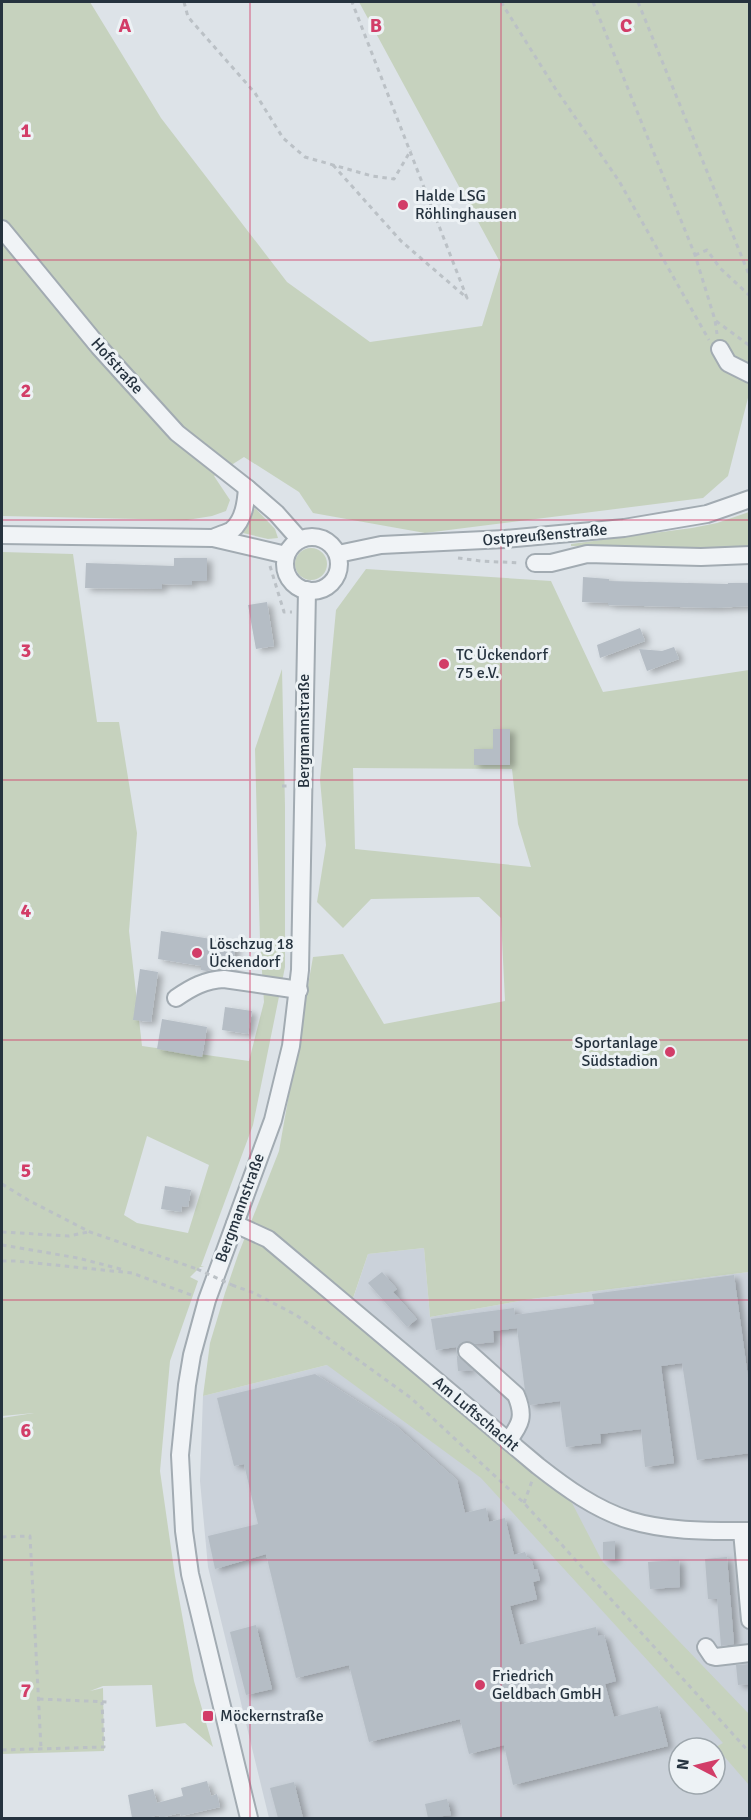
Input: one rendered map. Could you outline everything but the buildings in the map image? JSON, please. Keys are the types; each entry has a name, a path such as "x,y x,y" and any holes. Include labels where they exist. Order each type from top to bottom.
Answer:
{"street":[{"name":"Hofstraße","path":"2,230 99,347 177,433 276,513 299,539"},
{"path":"720,349 728,363 750,374"},
{"path":"213,538 232,530 245,507 247,488"},
{"name":"Ostpreußenstraße","path":"338,554 381,545 505,539 624,528 707,514 736,506 750,499"},
{"path":"2,535 213,538 286,555"},
{"path":"308,536 326,540 338,554 340,562 335,578 323,589 307,590 291,581 285,564 286,555 299,539 308,536"},
{"name":"Ostpreußenstraße","path":"535,563 587,554 701,557 750,555"},
{"name":"Bergmannstraße","path":"249,1818 189,1574 180,1455 192,1355 207,1300 273,1120 291,1046 299,990 307,590"},
{"path":"176,998 199,983 224,979 299,990"},
{"name":"Am Luftschacht","path":"234,1224 268,1239 538,1466 580,1496 628,1520 650,1525 688,1530 746,1531"},
{"path":"467,1351 516,1395 520,1404 521,1422 508,1441"},
{"path":"746,1531 750,1620"},
{"path":"706,1647 712,1656 716,1657 750,1653"}],"path":[{"path":"184,2 188,17 255,93 282,138 305,157 372,176 394,179 411,150"},
{"path":"333,165 402,241 467,298 352,2"},
{"path":"501,2 555,88 619,181 707,338 720,349"},
{"path":"593,2 695,255 715,320 720,349"},
{"path":"638,2 750,277"},
{"path":"695,255 707,250 720,268 750,296"},
{"path":"715,320 750,346"},
{"path":"265,550 284,612"},
{"path":"457,558 535,563"},
{"path":"2,1184 90,1232 196,1269 254,1293 296,1315 411,1398 524,1503 750,1753"},
{"path":"2,1232 69,1236 90,1232"},
{"path":"2,1245 109,1265 207,1300"},
{"path":"2,1261 132,1273"},
{"path":"524,1503 538,1466"},
{"path":"2,1537 30,1536 41,1748"},
{"path":"39,1699 109,1702"},
{"path":"2,1750 104,1747 102,1702"}],"shaded area":[{"path":"424,1248 430,1317 531,1299 749,1272 749,1818 269,1818 208,1567 200,1481 203,1396 327,1365 347,1317 368,1254"}],"green space":[{"path":"2,2 90,2 161,118 287,282 370,342 482,326 501,264 359,2 749,2 749,394 728,476 703,498 425,533 313,513 299,492 244,457 214,476 230,500 226,511 212,516 187,520 2,516"},
{"path":"255,508 275,529 278,538 268,539 243,533"},
{"path":"749,512 749,547 571,546 571,544 692,528 717,523"},
{"path":"311,548 322,553 327,564 322,575 311,580 300,575 295,564 300,553"},
{"path":"2,552 73,554 97,722 119,722 137,833 129,931 142,1046 249,1061 264,1002 260,941 255,749 282,669 285,967 253,1125 201,1266 204,1267 200,1267 190,1277 198,1281 170,1361 160,1471 175,1576 194,1681 213,1747 185,1723 156,1727 152,1685 103,1686 90,1691 103,1688 104,1751 2,1754 2,1418 34,1413 2,1416","holes":["147,1136 209,1165 188,1233 137,1223 124,1215"]},
{"path":"366,569 551,581 603,692 749,670 749,1272 531,1299 430,1317 424,1248 368,1254 347,1316 528,1468 571,1501 602,1561 749,1714 749,1785 727,1760 727,1736 717,1736 481,1478 327,1365 203,1396 210,1343 225,1293 279,1151 313,957 343,954 384,1024 505,1001 501,918 479,897 371,899 343,928 317,902 326,845 320,780 336,610","holes":["353,768 512,769 518,824 531,867 355,849"]}],"place":[{"name":"Halde LSG Röhlinghausen","path":"403,205"},
{"name":"TC Ückendorf 75 e.V.","path":"444,664"},
{"name":"Löschzug 18 Ückendorf","path":"197,953"},
{"name":"Sportanlage Südstadion","path":"670,1052"},
{"name":"Friedrich Geldbach GmbH","path":"480,1685"},
{"name":"Möckernstraße","path":"208,1716"}]}
